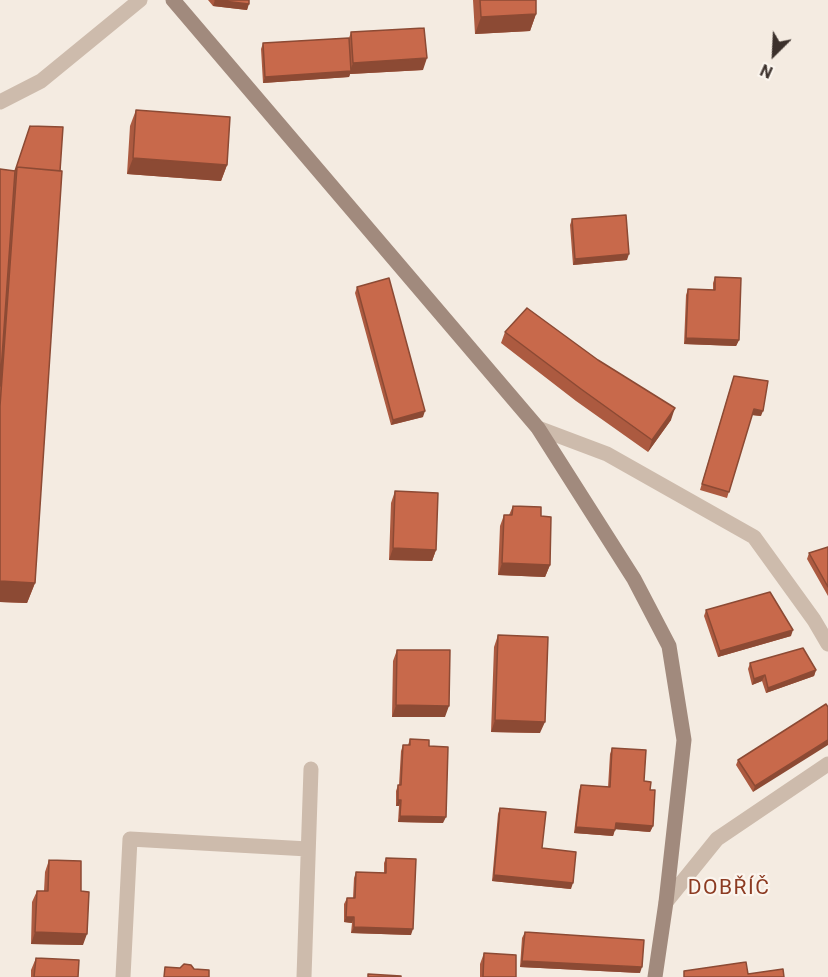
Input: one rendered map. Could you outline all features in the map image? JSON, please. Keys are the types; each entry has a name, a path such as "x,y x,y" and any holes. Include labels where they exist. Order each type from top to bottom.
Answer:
{"street":[{"path":"0,102 41,81 140,0"},
{"path":"172,0 538,428 634,579 669,646 684,740 666,902 655,977"},
{"path":"538,428 607,454 754,537 814,620 828,645"},
{"path":"666,902 717,839 828,764"},
{"path":"304,977 311,769"},
{"path":"123,977 130,839 308,849"}],"building":[{"path":"215,0 249,0 249,4"},
{"path":"480,0 536,0 536,14 481,17"},
{"path":"424,28 427,58 353,63 351,32"},
{"path":"349,38 351,71 265,77 263,43"},
{"path":"136,110 230,117 227,165 133,158"},
{"path":"30,126 63,127 60,171 17,167 15,171"},
{"path":"17,167 62,171 35,583 0,581 0,406"},
{"path":"0,169 15,171 0,386"},
{"path":"626,215 629,254 575,259 572,219"},
{"path":"715,277 741,278 739,340 686,338 688,289 715,290"},
{"path":"389,278 425,411 393,420 357,287"},
{"path":"527,308 598,360 675,408 652,440 505,332"},
{"path":"734,376 768,381 763,411 754,409 729,492 702,484"},
{"path":"395,491 438,493 436,550 393,548"},
{"path":"513,506 541,507 541,516 551,517 550,565 502,563 504,515 512,515"},
{"path":"828,547 828,587 809,553"},
{"path":"770,592 793,630 720,651 706,610"},
{"path":"498,635 548,637 545,722 495,720"},
{"path":"803,648 816,670 768,688 765,675 754,679 750,663"},
{"path":"397,650 450,650 449,706 396,705"},
{"path":"826,704 828,707 828,740 755,786 738,760"},
{"path":"410,739 429,740 429,746 448,747 446,817 400,816 401,800 398,800 398,785 401,785 403,745 410,745"},
{"path":"612,748 646,750 644,781 651,782 650,790 655,790 653,826 616,823 615,830 576,827 581,785 610,787"},
{"path":"500,808 546,812 542,848 576,852 573,883 494,875"},
{"path":"386,858 416,859 413,929 354,927 354,917 346,917 347,898 355,898 356,872 386,873"},
{"path":"49,860 81,861 81,891 89,892 87,934 35,932 37,891 48,891"},
{"path":"525,932 644,940 642,967 522,961"},
{"path":"484,953 516,955 516,977 483,977"},
{"path":"36,958 79,960 78,977 34,977"},
{"path":"746,962 748,974 783,969 784,977 684,977 684,971"},
{"path":"184,964 191,965 194,969 209,970 209,977 164,977 165,967 180,968"},
{"path":"368,974 401,976 401,977 368,977"}],"district":[{"name":"DOBŘÍČ","path":"729,889"}]}
